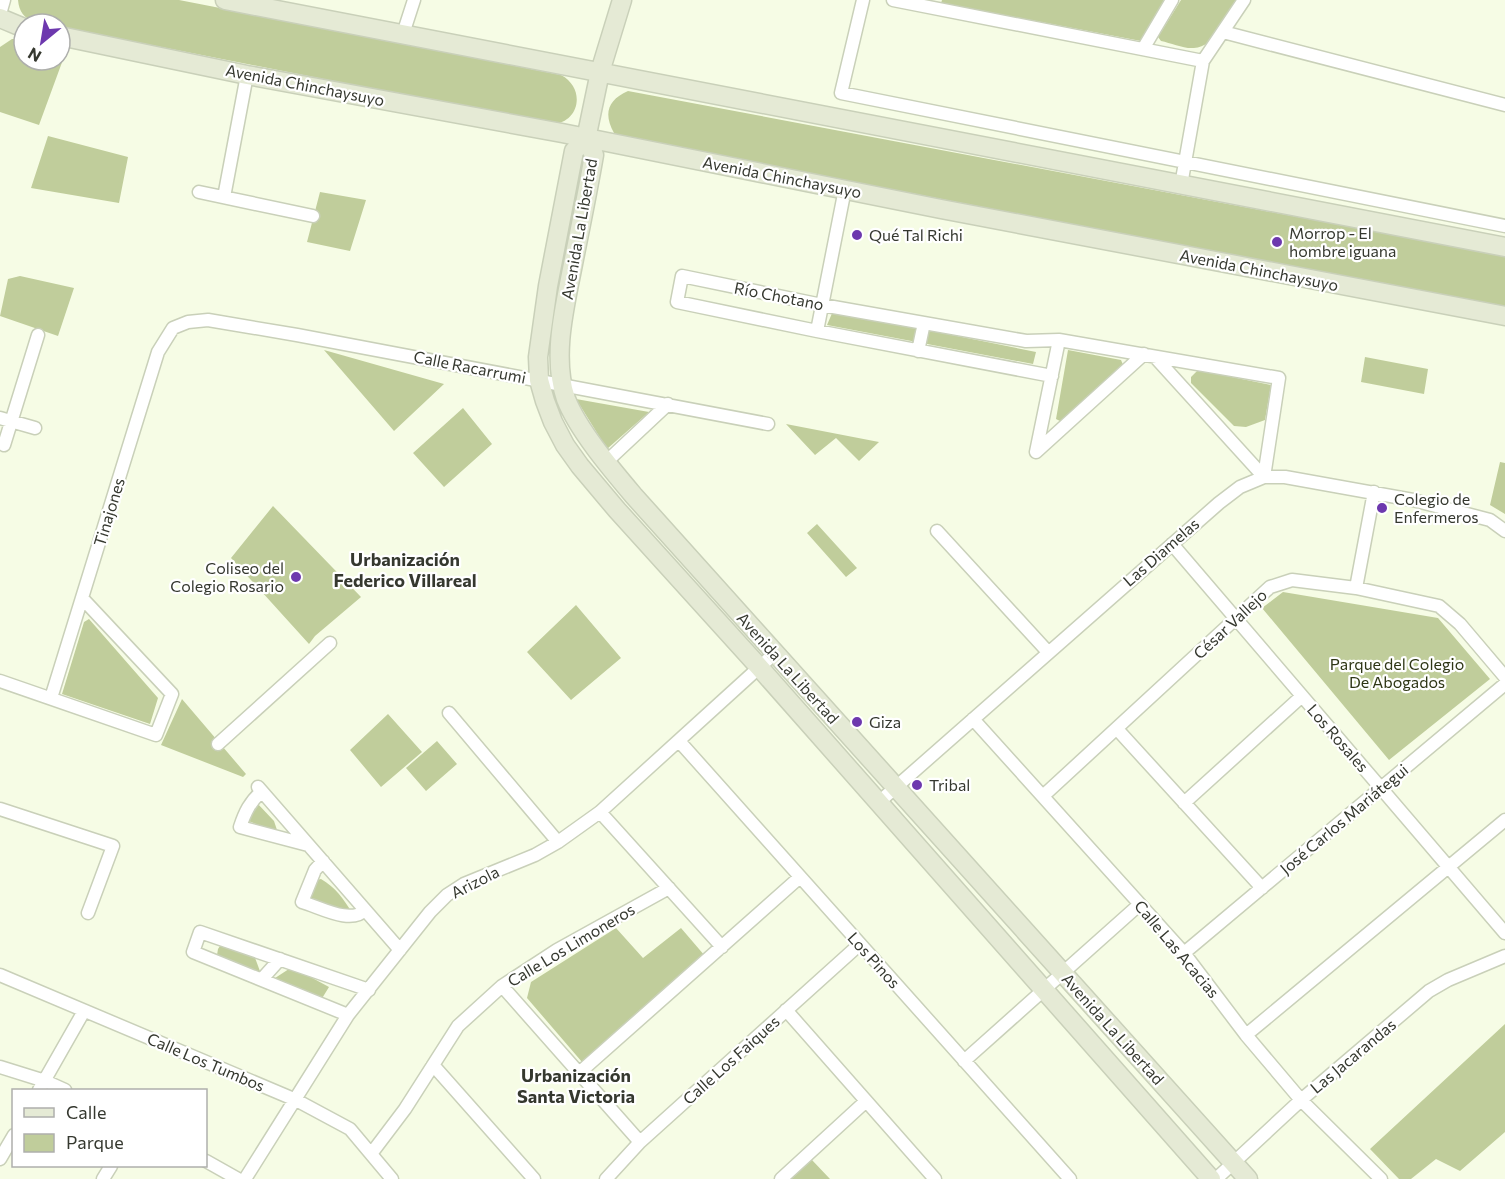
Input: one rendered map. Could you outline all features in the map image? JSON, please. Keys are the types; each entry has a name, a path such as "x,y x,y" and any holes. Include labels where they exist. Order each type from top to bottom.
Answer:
{"street":[{"path":"0,14 4,0"},
{"path":"225,0 271,4 598,79 1181,185 1505,247"},
{"path":"403,34 414,0"},
{"name":"Avenida La Libertad","path":"622,0 598,79 587,132 574,151 540,332 539,380 553,422 565,445 580,466 617,510 879,802 1043,991 1211,1179"},
{"path":"863,0 842,93 1505,226"},
{"path":"893,0 1203,61"},
{"path":"1143,49 1172,0"},
{"path":"1181,185 1203,61 1244,0"},
{"path":"1223,32 1505,105"},
{"name":"Avenida Chinchaysuyo","path":"72,38 248,75 587,132 845,189 1505,316"},
{"path":"224,197 248,75"},
{"name":"Avenida La Libertad","path":"587,132 594,155 568,290 560,359 562,386 567,401 605,463 1248,1179"},
{"path":"817,331 845,189"},
{"path":"199,192 313,216"},
{"name":"Río Chotano","path":"1052,376 677,302 682,276 822,305 1026,341 1059,340 1279,378 1264,477"},
{"path":"548,286 568,290"},
{"name":"Calle Racarrumi","path":"173,328 188,322 208,320 768,424"},
{"path":"918,351 924,323"},
{"name":"Tinajones","path":"51,698 158,352 173,328"},
{"path":"4,446 38,335"},
{"path":"1059,340 1036,452 1150,356 1264,477"},
{"path":"605,463 668,404"},
{"path":"0,418 34,428"},
{"name":"Las Diamelas","path":"879,802 1172,543 1240,487 1264,477 1286,477 1413,500 1490,520 1505,531"},
{"path":"1356,588 1374,492"},
{"path":"617,510 634,496"},
{"path":"936,531 1048,652"},
{"name":"Los Rosales","path":"1172,543 1505,933"},
{"name":"César Vallejo","path":"1043,796 1270,587 1292,580 1356,588 1439,606 1460,624 1505,677"},
{"path":"0,681 156,735 172,694 82,598"},
{"path":"218,744 330,643"},
{"name":"Arizola","path":"245,1179 348,1015 430,912 447,895 464,884 535,855 558,842 600,812 775,653"},
{"name":"José Carlos Mariátegui","path":"1184,953 1505,684"},
{"path":"1184,802 1302,696"},
{"path":"448,713 558,842"},
{"name":"Calle Las Acacias","path":"972,719 1184,953 1246,1035 1301,1100 1381,1179"},
{"path":"1117,729 1262,888"},
{"name":"Los Pinos","path":"679,741 964,1061 1064,1177"},
{"path":"309,846 240,827 245,811 260,790 323,861 400,950"},
{"path":"0,824 3,810 113,846 88,913"},
{"path":"600,812 722,947"},
{"path":"1246,1035 1505,820"},
{"path":"323,861 315,870 303,902 350,916 361,915 365,910"},
{"path":"579,1073 800,877"},
{"name":"Calle Los Limoneros","path":"371,1154 405,1109 458,1026 502,986 558,950 669,888"},
{"path":"964,1061 1140,904"},
{"path":"348,1015 193,952 200,932 369,990"},
{"name":"Calle Los Faiques","path":"606,1179 640,1142 860,944"},
{"name":"Las Jacarandas","path":"1216,1179 1301,1100 1429,991 1448,980 1505,956"},
{"path":"262,979 280,959"},
{"name":"Calle Los Tumbos","path":"0,975 296,1100 350,1129 392,1179"},
{"path":"502,986 640,1142"},
{"path":"786,1010 935,1179"},
{"path":"42,1086 84,1011"},
{"path":"434,1065 534,1179"},
{"path":"0,1067 42,1086 59,1089"},
{"path":"781,1179 865,1102"},
{"path":"0,1159 12,1138"},
{"path":"207,1162 238,1179"}],"green space":[{"path":"18,0 179,0 561,75 570,82 575,90 576,107 565,120 546,123 72,29 72,12 22,12"},
{"path":"942,0 1163,0 1164,3 1141,41 941,3"},
{"path":"1181,0 1240,0 1227,22 1209,42 1190,48 1161,41 1158,37"},
{"path":"12,39 12,72 58,72 39,125 0,112 0,47"},
{"path":"628,91 1505,256 1505,309 623,137 614,133 608,113 612,103"},
{"path":"48,136 128,157 119,203 31,188"},
{"path":"320,192 366,200 350,251 307,242"},
{"path":"20,276 74,288 58,336 0,316 8,279"},
{"path":"833,311 1036,352 1033,364 827,325"},
{"path":"324,350 444,384 394,431"},
{"path":"1068,350 1121,360 1124,367 1062,422 1056,419"},
{"path":"1365,357 1428,369 1424,394 1361,382"},
{"path":"1198,370 1271,385 1265,420 1246,427 1234,426 1191,383 1191,377"},
{"path":"576,399 649,412 607,449"},
{"path":"463,408 492,444 444,487 413,453"},
{"path":"786,424 879,442 859,461 836,438 815,455"},
{"path":"1500,462 1505,463 1505,514 1490,505"},
{"name":"Coliseo del Colegio Rosario","path":"273,506 361,597 315,636 309,644 231,558"},
{"path":"817,524 857,568 846,577 807,533"},
{"name":"Parque del Colegio De Abogados","path":"1283,592 1438,618 1490,679 1389,760 1262,608"},
{"path":"576,605 621,658 571,700 527,652"},
{"path":"89,619 158,698 150,724 62,694 84,622"},
{"path":"182,699 246,774 243,777 161,745"},
{"path":"388,714 422,752 381,787 350,750"},
{"path":"437,741 457,764 426,791 406,768"},
{"path":"257,803 274,821 277,830 268,829 246,820"},
{"path":"321,879 339,894 352,913 332,909 310,899 316,880"},
{"path":"616,928 643,958 681,928 705,956 582,1062 527,998 531,982"},
{"path":"222,943 254,955 261,974 217,955"},
{"path":"292,967 329,987 321,1000 272,980"},
{"path":"1505,1024 1505,1132 1460,1171 1436,1159 1411,1179 1399,1179 1370,1149"},
{"path":"812,1160 830,1179 791,1179"}],"place":[{"name":"Qué Tal Richi","path":"857,235"},
{"name":"Morrop - El hombre iguana","path":"1277,242"},
{"name":"Colegio de Enfermeros","path":"1382,508"},
{"name":"Coliseo del Colegio Rosario","path":"296,577"},
{"name":"Giza","path":"857,722"},
{"name":"Tribal","path":"917,785"}],"district":[{"name":"Urbanización Federico Villareal","path":"405,570"},
{"name":"Urbanización Santa Victoria","path":"576,1086"}]}
